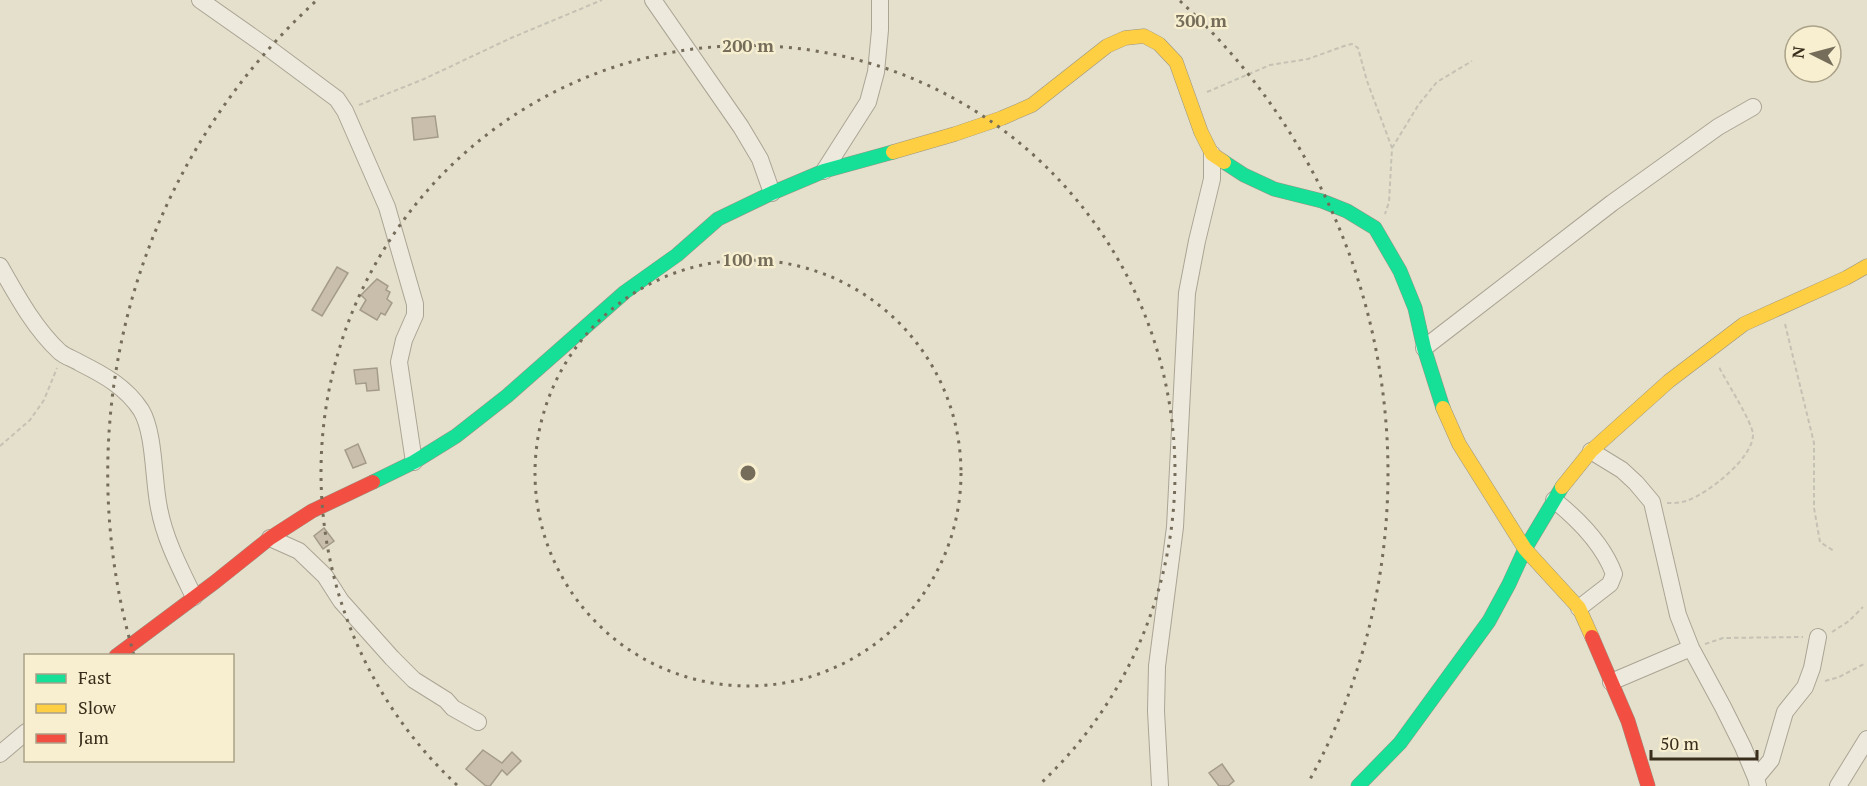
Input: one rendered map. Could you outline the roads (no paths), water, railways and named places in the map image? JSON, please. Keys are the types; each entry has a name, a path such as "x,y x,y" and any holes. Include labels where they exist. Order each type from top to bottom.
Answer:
{"street":[{"path":"200,0 337,99 345,111 387,207 415,304 415,315 404,340 399,362 414,462"},
{"path":"653,0 741,126 760,159 772,193"},
{"path":"824,171 868,102 876,72 880,0"},
{"path":"119,654 270,538 312,511 414,462 456,436 507,396 625,292 677,255 718,219 824,171 956,134 1012,114 1032,105 1107,46 1125,38 1144,36 1159,44 1176,62 1201,132 1212,154 1212,179 1187,294 1174,527 1158,666 1156,711 1160,786"},
{"path":"1424,348 1612,203 1718,127 1753,107"},
{"path":"1212,154 1244,175 1274,189 1322,201 1375,228 1400,271 1415,308 1439,398 1459,444 1525,549 1579,608 1628,721 1648,786"},
{"path":"0,266 36,325 62,354 119,384 133,398 142,412 148,428 158,506 163,526 175,558 195,597"},
{"path":"1358,786 1400,743 1489,621 1525,549 1554,500 1567,479 1592,451 1670,381 1744,324 1846,278 1867,266"},
{"path":"1592,451 1622,470 1652,502 1678,615 1691,648 1723,707 1757,782"},
{"path":"1554,500 1585,527 1610,562 1614,574 1610,584 1579,608"},
{"path":"270,538 299,551 325,576 341,601 414,680 446,700 453,708 478,722"},
{"path":"1757,782 1771,760 1785,712 1804,687 1812,668 1818,637"},
{"path":"1611,682 1691,648"},
{"path":"0,754 24,734"},
{"path":"1838,786 1867,739"}]}
